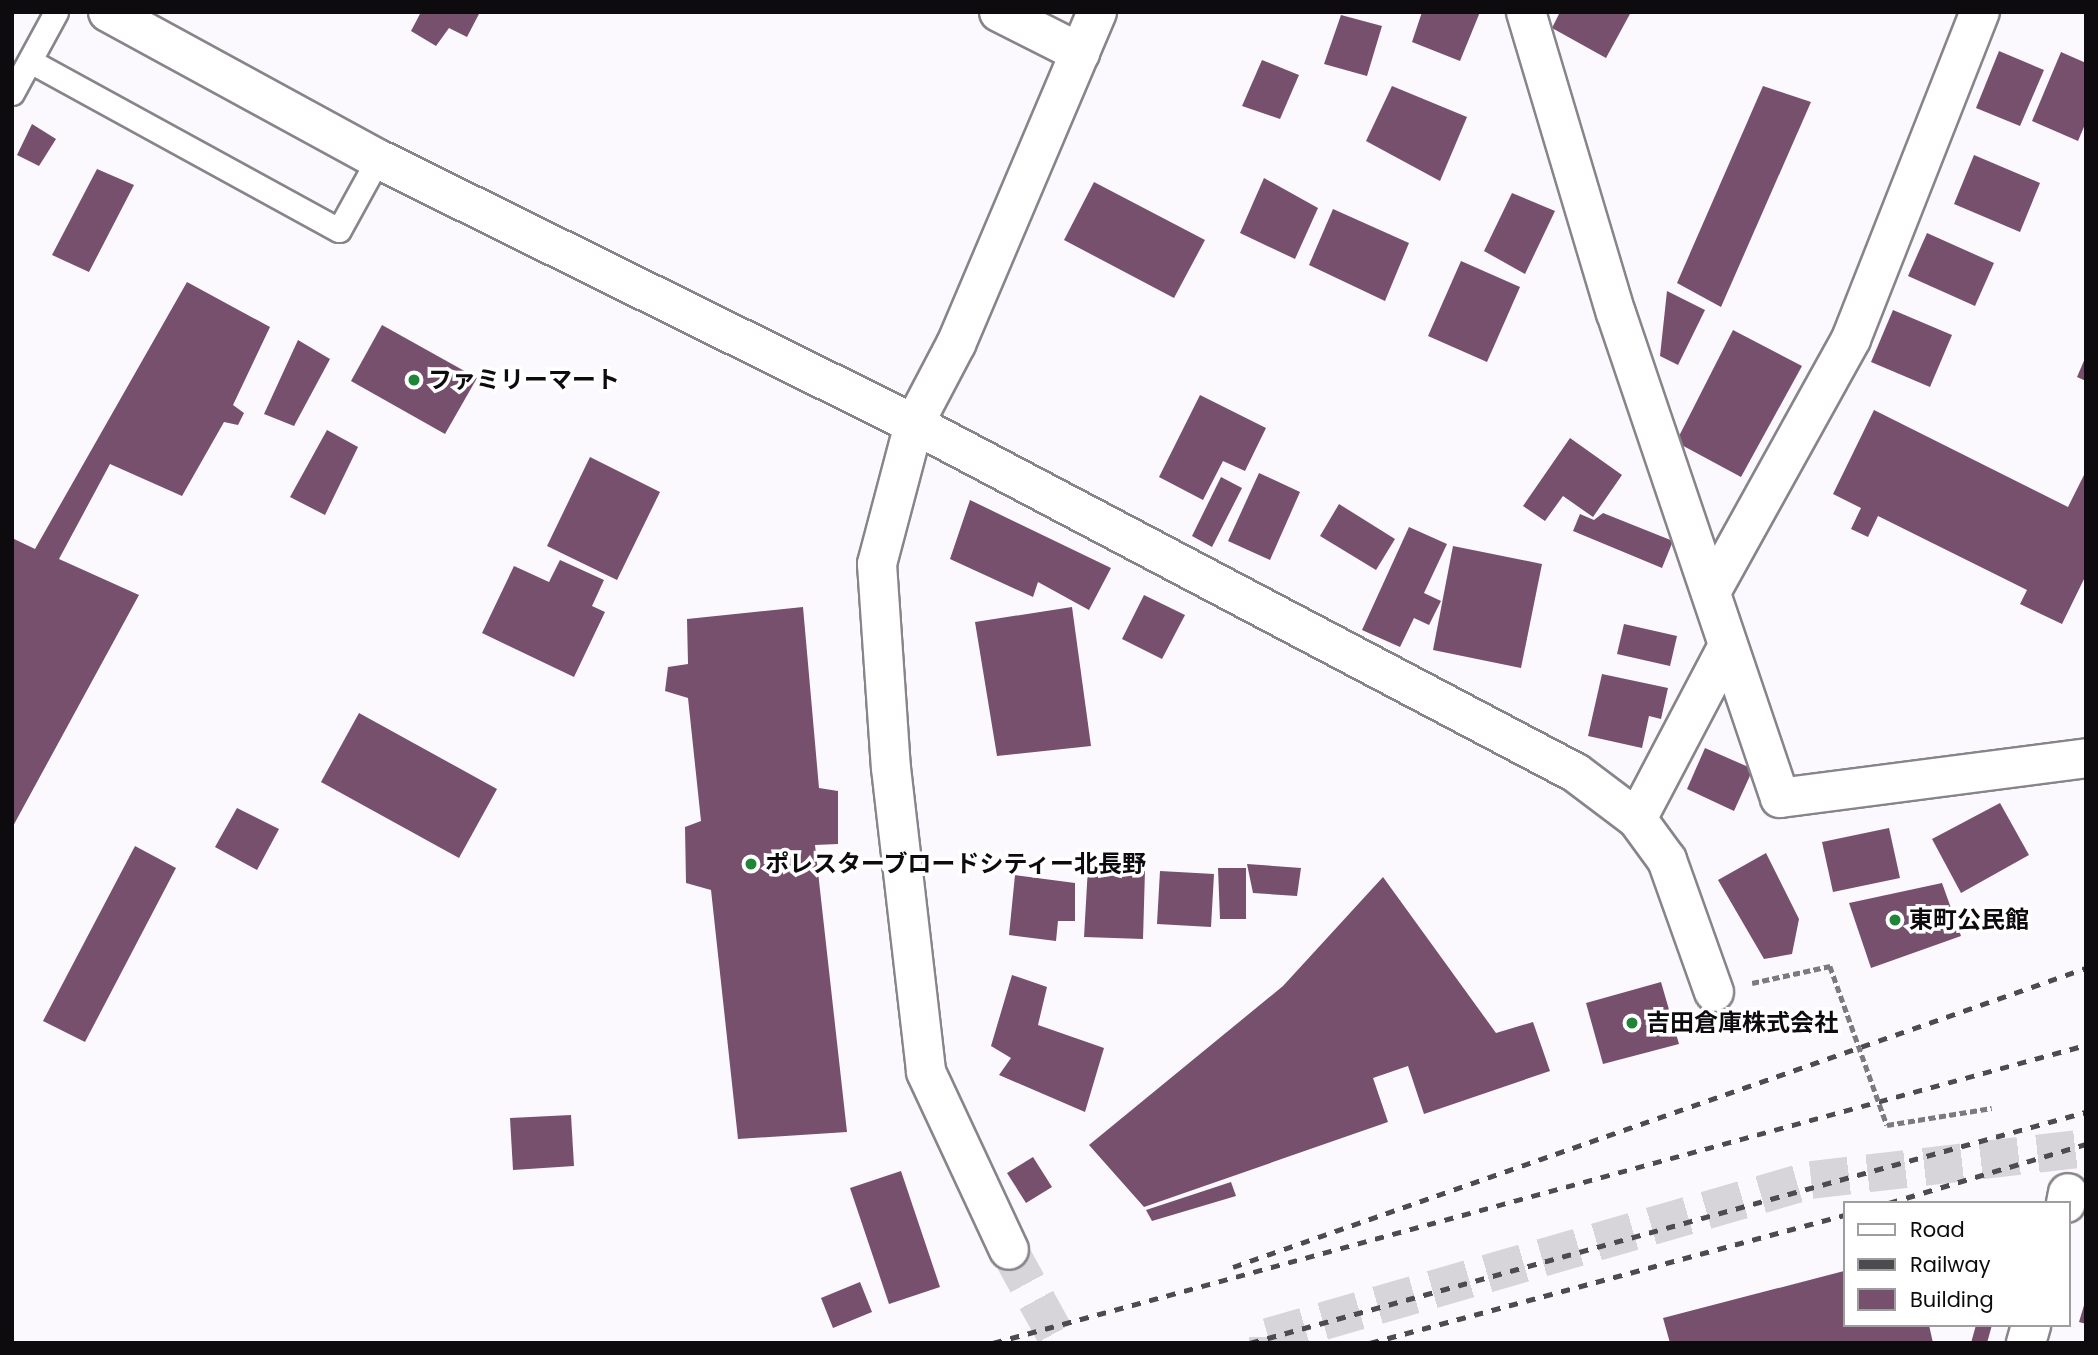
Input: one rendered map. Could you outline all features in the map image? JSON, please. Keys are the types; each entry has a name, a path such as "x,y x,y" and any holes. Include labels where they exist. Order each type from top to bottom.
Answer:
{"street":[{"path":"108,12 378,159 915,424 1576,773 1637,819 1667,860 1714,992"},
{"path":"999,12 1080,52"},
{"path":"1009,1250 926,1072 902,865 877,564 915,424 956,344 1097,12"},
{"path":"1526,12 1616,313 1712,590 1728,646 1780,798 2086,758"},
{"path":"1712,590 1851,339 1980,12"},
{"path":"1637,819 1728,646"}],"lane":[{"path":"12,93 56,12"},
{"path":"30,61 339,230 378,159"}],"path":[{"path":"1714,992 1830,966 1887,1125 1992,1108"}],"building":[{"path":"421,12 480,12 467,37 449,28 436,46 411,31"},
{"path":"1422,12 1480,12 1460,61 1412,42"},
{"path":"1560,12 1631,12 1606,58 1552,28"},
{"path":"1341,15 1382,26 1367,76 1324,64"},
{"path":"1999,51 2044,70 2020,126 1976,108"},
{"path":"2061,52 2086,63 2086,122 2078,141 2032,121"},
{"path":"1262,60 1299,75 1280,119 1242,106"},
{"path":"1392,86 1467,117 1440,181 1366,141"},
{"path":"1763,86 1811,102 1721,307 1677,283"},
{"path":"32,124 56,139 39,166 17,155"},
{"path":"1974,155 2040,183 2020,232 1954,204"},
{"path":"97,169 134,185 89,272 52,255"},
{"path":"1264,178 1318,208 1295,259 1240,233"},
{"path":"1094,182 1205,240 1174,298 1064,240"},
{"path":"1512,193 1555,211 1525,274 1484,251"},
{"path":"1333,209 1409,243 1385,301 1309,265"},
{"path":"1927,233 1994,263 1975,306 1908,276"},
{"path":"1461,261 1520,287 1487,362 1428,336"},
{"path":"187,282 270,327 233,405 244,413 238,425 224,422 182,496 110,464 59,559 139,595 12,828 12,538 35,549"},
{"path":"1667,291 1705,310 1678,365 1660,356"},
{"path":"1893,310 1952,335 1930,387 1871,362"},
{"name":"ファミリーマート","path":"382,325 477,378 445,434 351,381"},
{"path":"1733,330 1802,366 1741,477 1676,442"},
{"path":"298,340 330,359 294,426 264,414"},
{"path":"2086,356 2086,381 2077,377"},
{"path":"1200,395 1266,428 1245,471 1223,461 1203,500 1159,477"},
{"path":"1874,410 2068,507 2086,471 2086,575 2062,624 2020,604 2027,590 1878,516 1868,537 1851,529 1861,508 1833,494"},
{"path":"327,430 358,447 325,515 290,497"},
{"path":"1570,438 1622,475 1593,517 1563,496 1545,521 1523,506"},
{"path":"590,457 660,492 617,580 547,546"},
{"path":"1259,473 1300,492 1270,560 1228,541"},
{"path":"1221,477 1242,488 1212,547 1192,536"},
{"path":"970,500 1111,568 1089,610 1038,582 1033,597 950,559"},
{"path":"1339,504 1395,539 1376,570 1320,536"},
{"path":"1603,513 1673,541 1662,568 1573,531 1580,514 1594,520"},
{"path":"1409,527 1447,544 1424,593 1441,601 1429,625 1414,618 1400,647 1362,630"},
{"path":"1453,546 1542,564 1521,668 1433,650"},
{"path":"560,560 604,580 592,606 605,612 574,677 482,633 514,566 549,582"},
{"path":"1144,595 1185,615 1162,659 1122,639"},
{"name":"ポレスターブロードシティー北長野","path":"803,607 819,788 838,791 838,844 815,845 847,1132 738,1139 711,890 686,883 685,827 701,821 688,698 665,691 668,667 688,664 687,619"},
{"path":"1072,607 1091,746 997,756 975,622"},
{"path":"1624,624 1677,636 1670,666 1617,654"},
{"path":"1602,674 1668,688 1661,719 1649,716 1642,748 1588,736"},
{"path":"359,713 497,789 459,858 321,782"},
{"path":"1705,748 1753,769 1734,811 1687,789"},
{"path":"2000,803 2029,855 1961,893 1932,839"},
{"path":"237,808 279,829 257,870 215,847"},
{"path":"1889,828 1900,878 1833,892 1822,842"},
{"path":"135,846 176,868 85,1042 43,1021"},
{"path":"1766,853 1799,919 1792,954 1764,959 1718,880"},
{"path":"1247,864 1301,868 1297,896 1253,893"},
{"path":"1088,867 1145,870 1143,939 1084,937"},
{"path":"1218,868 1246,868 1246,919 1220,919"},
{"path":"1160,871 1214,874 1211,927 1157,924"},
{"path":"1015,875 1075,883 1075,921 1058,921 1056,941 1009,935"},
{"path":"1383,877 1496,1033 1533,1022 1550,1071 1424,1114 1408,1066 1373,1078 1388,1122 1144,1207 1089,1145 1283,986"},
{"path":"1942,883 1961,936 1871,968 1849,903"},
{"path":"1012,975 1047,987 1038,1025 1104,1048 1085,1112 999,1075 1011,1058 991,1046"},
{"name":"吉田倉庫株式会社","path":"1661,982 1679,1044 1603,1064 1586,1003"},
{"path":"571,1115 574,1166 513,1170 510,1118"},
{"path":"1033,1157 1052,1187 1026,1203 1007,1173"},
{"path":"901,1171 940,1287 889,1304 850,1188"},
{"path":"1231,1182 1236,1196 1152,1221 1146,1210"},
{"path":"1842,1272 1842,1327 1929,1327 1933,1343 1670,1343 1663,1318"},
{"path":"860,1282 872,1312 833,1328 821,1298"},
{"path":"2086,1302 2086,1324 2079,1322"},
{"path":"1975,1327 1991,1327 1987,1343 1971,1343"}],"tunnel":[{"path":"1268,1343 1268,1337 1811,1180 2086,1148"},
{"path":"1009,1250 1060,1343"}],"railway":[{"path":"1233,1267 2086,968"},
{"path":"993,1343 2086,1045"},
{"path":"1250,1343 2086,1112"},
{"path":"1896,1201 2086,1144"},
{"path":"1370,1343 1842,1216"}],"place":[{"name":"ファミリーマート","path":"414,380"},
{"name":"ポレスターブロードシティー北長野","path":"751,864"},
{"name":"東町公民館","path":"1895,920"},
{"name":"吉田倉庫株式会社","path":"1632,1023"}]}
